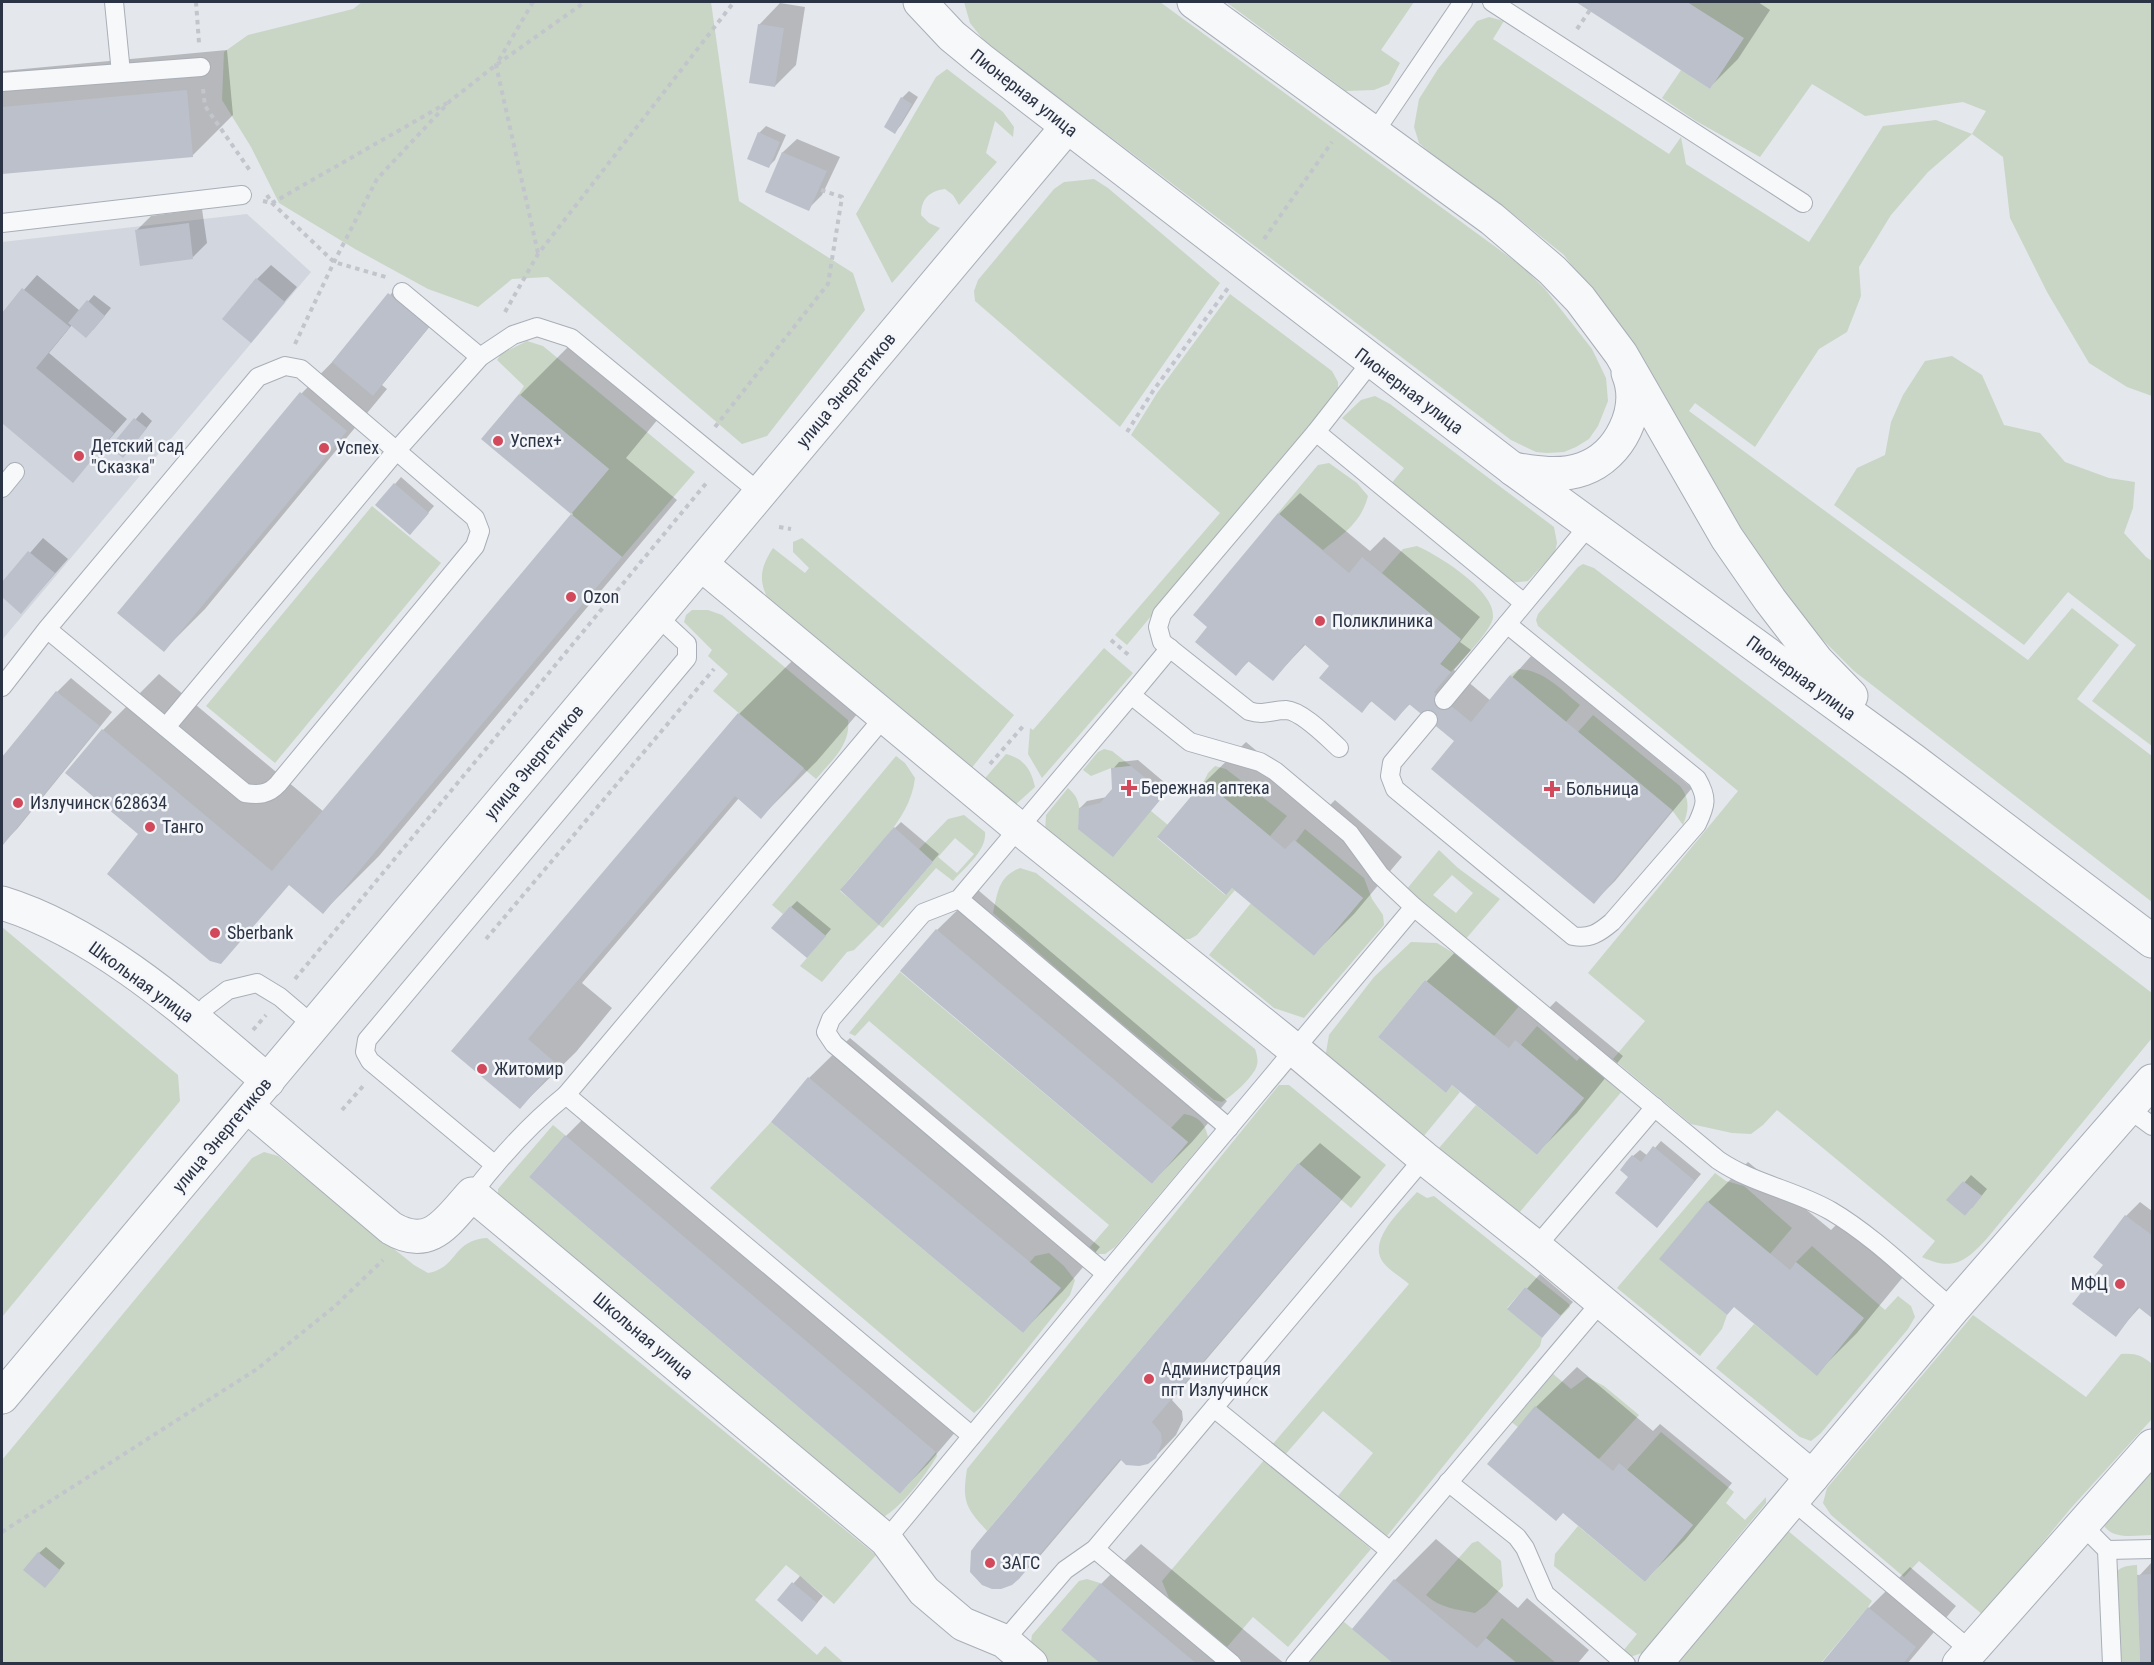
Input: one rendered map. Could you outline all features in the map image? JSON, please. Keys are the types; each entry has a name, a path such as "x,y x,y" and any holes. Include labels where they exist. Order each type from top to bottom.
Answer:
{"street":[{"name":"Пионерная улица","path":"921,2 952,36 980,59 1371,362 1512,469 1913,760 2152,941"},
{"path":"950,2 958,32 980,59"},
{"name":"Пионерная улица","path":"1194,2 1492,219 1537,255 1580,299 1620,354 1726,538 1770,600 1817,661 1913,760"},
{"name":"улица Энергетиков","path":"2,1397 1066,127"},
{"path":"1512,469 1540,473 1565,473 1584,469 1604,456 1620,439 1628,424 1633,400 1630,377 1620,354"},
{"path":"701,564 1020,829 1536,1247 1601,1302 1802,1489"},
{"name":"Школьная улица","path":"2,903 58,926 105,954 147,983 268,1081"},
{"path":"1654,1664 1953,1309 2141,1117 2152,1081"},
{"path":"247,1106 391,1228 408,1236 424,1237 434,1233 472,1194"},
{"name":"Школьная улица","path":"472,1194 886,1540 924,1591 963,1624 1004,1641 1031,1664"},
{"path":"1965,1657 2152,1446"}],"lane":[{"path":"114,2 121,73"},
{"path":"1374,133 1463,2"},
{"path":"1492,2 1803,203"},
{"path":"2,82 201,67"},
{"path":"2,223 242,195"},
{"path":"402,292 480,357"},
{"path":"166,727 397,450 480,357 513,335 537,327 571,338 760,493"},
{"path":"1340,748 1301,716 1287,710 1260,715 1249,711 1162,642 1158,627 1162,614 1316,432 1371,362"},
{"path":"2,687 47,629 258,377 285,366 301,369 397,450 475,518 480,531 475,546 278,784 259,796 245,793 47,629"},
{"path":"1316,432 1524,603"},
{"path":"2,488 15,472"},
{"path":"1444,700 1590,524"},
{"path":"495,1165 370,1061 365,1052 367,1040 687,658 687,644 657,616"},
{"path":"1428,720 1392,763 1390,776 1395,789 1573,936 1585,938 1599,933 1612,922 1697,824 1704,809 1705,793 1697,779 1507,624"},
{"path":"1106,1274 834,1044 826,1032 831,1019 923,913 959,899 1170,648"},
{"path":"1131,695 1190,742 1260,762 1275,771 1350,834 1380,875 1414,907 1718,1161 1736,1173 1806,1198 1841,1218 1859,1230 1953,1309"},
{"path":"472,1194 538,1117 566,1095 885,716"},
{"path":"959,899 1228,1128"},
{"path":"886,1540 1414,907"},
{"path":"194,1020 207,1006 228,990 257,982 280,997 314,1026"},
{"path":"566,1095 972,1436"},
{"path":"1536,1247 1654,1107"},
{"path":"1004,1641 1065,1570 1095,1549 1424,1158"},
{"path":"1295,1664 1601,1302"},
{"path":"1214,1408 1390,1551"},
{"path":"1448,1482 1517,1537 1525,1548 1545,1594 1626,1664"},
{"path":"1802,1489 1965,1657"},
{"path":"2082,1525 2108,1550 2112,1664"},
{"path":"1095,1549 1232,1664"},
{"path":"2108,1550 2152,1549"}],"path":[{"path":"196,2 205,106 252,174"},
{"path":"533,2 496,65 538,254"},
{"path":"242,195 272,203 450,101 496,65 585,2"},
{"path":"504,315 538,254 734,2"},
{"path":"285,366 334,262 377,179 450,101"},
{"path":"1260,244 1338,134"},
{"path":"701,445 828,284 842,197 818,189"},
{"path":"266,194 272,203 334,262"},
{"path":"1127,432 1152,391 1233,282"},
{"path":"252,1031 712,476"},
{"path":"779,527 791,529"},
{"path":"485,941 714,669"},
{"path":"970,787 1025,724"},
{"path":"342,1110 378,1068"},
{"path":"2,1532 257,1369 334,1307 408,1236"}],"shaded area":[{"name":"Детский сад \"Сказка\"","path":"247,214 311,272 2,640 2,242"}],"green space":[{"path":"362,2 711,2 739,201 853,273 865,310 767,436 742,444 548,277 512,279 478,307 428,289 355,249 279,203 251,147 222,100 224,52 248,35 353,9"},
{"path":"964,2 1160,2 1523,267 1545,289 1592,349 1606,378 1608,401 1598,426 1589,439 1564,452 1536,452 1511,440 985,42 970,23"},
{"path":"1226,2 1414,2 1381,50 1400,63 1389,84 1374,90 1346,91"},
{"path":"1687,2 2152,2 2152,396 2127,387 2089,363 2047,292 2010,218 2003,157 1972,134 1986,111 1963,102 1865,116 1812,84 1760,157 1696,121 1662,98 1681,70 1710,89 1743,39"},
{"path":"1489,17 1504,21 1493,39 1669,154 1681,137 1686,164 1809,242 1883,126 1936,120 1972,134 1928,172 1891,215 1859,267 1861,296 1847,332 1819,349 1755,447 1695,403 1689,411 2028,660 2072,608 2119,645 2077,699 2152,756 2152,902 1854,671 1796,613 1599,303 1564,255 1498,202 1436,158 1419,143 1414,127 1419,99 1438,69 1477,21"},
{"path":"947,69 1003,112 1014,127 1013,137 995,121 986,153 997,162 959,205 953,195 945,189 930,194 924,200 921,215 929,223 940,228 892,283 856,214 936,77"},
{"path":"1094,179 1108,188 1220,283 1120,427 975,301 974,291 978,280 1054,189 1064,182"},
{"path":"1230,294 1332,371 1338,382 1338,392 1127,645 1115,635 1220,513 1131,435 1157,393"},
{"path":"527,341 543,346 695,472 622,557 571,514 609,469 519,394 524,386 497,360 501,354"},
{"path":"1952,356 1982,375 2004,425 2040,433 2065,462 2109,478 2135,482 2133,508 2124,533 2152,561 2152,746 2092,701 2136,645 2068,592 2024,645 1834,505 1857,468 1885,455 1891,422 1903,395 1925,361"},
{"path":"1375,396 1390,404 1554,527 1557,543 1555,552 1528,581 1509,583 1390,485 1404,468 1342,418 1361,400"},
{"path":"1329,463 1357,483 1368,496 1356,521 1323,550 1278,513 1318,465"},
{"path":"372,506 441,563 275,763 206,706"},
{"path":"802,538 1014,715 970,770 775,612 763,587 764,565 773,548 805,573 809,568 793,552 793,542"},
{"path":"1417,546 1464,575 1476,585 1491,607 1493,617 1487,630 1451,672 1440,664 1460,639 1382,573 1403,549"},
{"path":"1583,564 1594,568 2152,993 2152,1038 1989,1236 1967,1258 1951,1264 1943,1264 1922,1257 1935,1241 1777,1110 1751,1134 1732,1133 1691,1124 1613,1059 1645,1021 1588,973 1738,791 1538,626 1536,620 1538,614","holes":["1963,1181 1982,1196 1965,1216 1947,1200"]},
{"path":"692,610 708,610 722,615 848,720 843,745 816,779 713,691 728,674 708,656 712,650 684,622 686,615"},
{"path":"1104,648 1133,673 1042,778 1028,754 1030,728 1033,730"},
{"path":"1519,669 1544,677 1580,705 1566,722 1510,675"},
{"path":"1593,715 1680,786 1686,795 1688,805 1683,825 1672,810 1578,732"},
{"path":"1104,749 1112,751 1131,766 1111,768 1091,776 1083,770 1098,752"},
{"path":"1006,754 1018,759 1026,766 1035,787 1013,807 986,785 986,777"},
{"path":"896,756 905,763 915,778 905,810 885,838 840,891 880,924 933,862 919,849 948,819 964,815 985,832 985,839 979,852 953,881 936,868 883,928 879,925 854,950 847,952 822,982 800,966 825,937 790,906 783,914 772,905","holes":["955,838 974,854 957,873 938,857"]},
{"path":"1215,766 1226,769 1287,816 1270,836 1204,781"},
{"path":"1068,788 1078,802 1078,829 1151,811 1168,825 1157,838 1225,895 1232,888 1235,890 1197,935 1190,939 1182,939 1045,831 1046,815"},
{"path":"1305,829 1364,878 1372,899 1383,915 1384,925 1304,1018 1274,1008 1209,955 1251,903 1314,956 1363,898 1296,841"},
{"path":"1439,850 1458,868 1500,899 1464,941 1406,890","holes":["1452,875 1473,893 1456,913 1433,895"]},
{"path":"1020,868 1036,873 1255,1049 1257,1065 1246,1082 1222,1102 1214,1100 993,913 1003,881"},
{"path":"2,927 178,1075 180,1101 2,1317"},
{"path":"1411,942 1437,943 1465,960 1520,1005 1494,1036 1425,980 1378,1037 1446,1093 1452,1085 1460,1092 1423,1137 1324,1064 1329,1035 1374,977"},
{"path":"900,972 1152,1184 1188,1142 1171,1128 1184,1114 1200,1121 1208,1137 1115,1247 1105,1254 1095,1254 1089,1248 1109,1225 869,1021 855,1036 849,1033"},
{"path":"1537,1026 1577,1061 1583,1054 1623,1090 1519,1213 1439,1148 1476,1105 1537,1155 1584,1098 1521,1045"},
{"path":"1279,1085 1289,1085 1386,1165 1351,1208 1298,1163 987,1531 974,1516 967,1503 965,1489 967,1469"},
{"path":"771,1122 1023,1333 1030,1262 1035,1256 1049,1253 1075,1280 1070,1295 974,1413 710,1188"},
{"path":"553,1125 565,1135 529,1177 900,1494 936,1452 937,1456 926,1472 898,1506 882,1518 498,1203 498,1189"},
{"path":"264,1152 278,1156 414,1265 428,1273 445,1266 467,1244 487,1238 876,1555 834,1604 786,1565 755,1600 817,1655 825,1646 844,1663 2,1664 2,1460 252,1158"},
{"path":"1715,1173 1726,1181 1744,1186 1792,1228 1770,1254 1660,1259 1727,1315 1722,1329 1700,1356 1617,1288"},
{"path":"1417,1192 1427,1198 1434,1196 1570,1307 1561,1316 1525,1287 1507,1308 1542,1338 1540,1346 1387,1536 1338,1496 1373,1453 1323,1411 1284,1456 1272,1445 1409,1284 1386,1266 1379,1250 1384,1232"},
{"path":"1812,1246 1885,1310 1898,1296 1911,1306 1915,1317 1908,1329 1821,1433 1811,1441 1800,1437 1716,1368 1754,1324 1817,1375 1796,1262"},
{"path":"1973,1315 2086,1397 2121,1354 2138,1355 2152,1364 2152,1419 2071,1508 1983,1615 1919,1561 1904,1577 1831,1515 1823,1503 1827,1488"},
{"path":"1552,1373 1571,1389 1587,1377 1604,1386 1639,1415 1599,1459 1518,1427 1510,1421"},
{"path":"1661,1432 1734,1492 1726,1503 1745,1520 1766,1497 1766,1503 1642,1653 1627,1658 1623,1651 1637,1634 1554,1566 1555,1554 1578,1526 1645,1582 1693,1525 1627,1470"},
{"path":"1265,1459 1371,1549 1288,1647 1253,1617 1227,1647 1169,1598 1162,1581"},
{"path":"2152,1464 2152,1535 2125,1536 2112,1533 2103,1524"},
{"path":"1787,1530 1872,1601 1868,1607 1821,1663 1676,1664"},
{"path":"1478,1541 1501,1561 1503,1586 1486,1605 1475,1613 1442,1605 1426,1595 1472,1543"},
{"path":"2137,1565 2140,1663 2118,1663 2114,1576 2121,1568"},
{"path":"1087,1579 1100,1583 1061,1630 1101,1663 1041,1663 1030,1649 1032,1635 1079,1581"},
{"path":"1338,1617 1394,1663 1298,1664"},
{"path":"1502,1618 1556,1663 1517,1663 1486,1638"}],"building":[{"path":"1576,2 1687,2 1744,38 1710,89"},
{"path":"758,24 784,28 775,87 749,83"},
{"path":"187,90 193,157 2,174 2,107"},
{"path":"901,97 912,104 895,134 884,127"},
{"path":"758,132 780,142 769,168 747,159"},
{"path":"782,152 827,171 809,211 765,192"},
{"path":"189,223 193,259 140,266 135,230"},
{"path":"256,278 285,302 251,343 222,319"},
{"path":"22,288 70,327 36,368 114,433 73,483 2,423 2,313"},
{"path":"388,293 429,327 373,396 332,362"},
{"path":"87,300 105,316 86,338 68,323"},
{"path":"300,392 347,431 164,652 117,613"},
{"path":"519,394 609,469 571,514 481,439"},
{"path":"134,418 147,428 123,458 110,447"},
{"path":"394,483 429,513 410,535 375,505"},
{"path":"1278,513 1349,573 1362,557 1461,639 1440,664 1451,672 1434,692 1471,722 1510,675 1672,810 1594,904 1431,769 1454,741 1409,704 1395,721 1371,701 1362,713 1319,678 1329,666 1304,644 1273,681 1248,661 1236,676 1195,642 1207,627 1193,615"},
{"path":"571,514 622,557 323,914 289,885 221,964 210,961 107,874 138,834 65,773 102,729 272,871"},
{"path":"28,551 55,573 21,614 2,597 2,582"},
{"path":"56,691 100,726 3,845 2,757"},
{"path":"738,713 804,768 761,819 735,796 528,1039 558,1065 520,1109 451,1051"},
{"path":"1131,766 1165,794 1113,857 1078,829 1079,808 1100,803 1112,789 1111,768"},
{"path":"1204,781 1285,849 1294,840 1363,898 1314,956 1232,888 1226,895 1157,837"},
{"path":"894,827 933,862 879,925 840,890"},
{"path":"790,906 826,936 807,958 771,928"},
{"path":"936,929 1188,1142 1152,1184 900,971"},
{"path":"1425,980 1509,1048 1515,1040 1584,1098 1537,1155 1452,1085 1446,1093 1378,1037"},
{"path":"808,1077 1061,1288 1023,1333 771,1122"},
{"path":"565,1135 936,1452 900,1494 529,1177"},
{"path":"1653,1146 1695,1181 1657,1228 1615,1193 1628,1177 1620,1170 1626,1162 1632,1155 1641,1162"},
{"path":"1298,1163 1341,1199 1152,1422 1161,1433 1162,1442 1156,1458 1148,1464 1139,1466 1126,1465 1120,1459 1019,1579 1012,1585 1001,1589 992,1589 982,1585 970,1572 971,1551"},
{"path":"1963,1181 1982,1196 1965,1216 1946,1200"},
{"path":"1707,1201 1790,1270 1796,1262 1864,1318 1817,1376 1734,1307 1727,1315 1659,1259"},
{"name":"МФЦ","path":"2125,1215 2152,1235 2152,1318 2138,1307 2116,1337 2072,1304 2103,1265 2093,1257"},
{"path":"1525,1287 1561,1316 1542,1338 1507,1309"},
{"path":"1535,1406 1613,1471 1619,1463 1693,1525 1645,1582 1563,1513 1556,1521 1487,1464"},
{"path":"38,1552 60,1570 45,1588 23,1570"},
{"path":"2152,1574 2152,1664 2140,1664 2137,1575"},
{"path":"1394,1579 1477,1648 1486,1638 1517,1664 1394,1664 1352,1629"},
{"path":"792,1582 817,1603 802,1622 777,1600"},
{"path":"1100,1583 1197,1664 1101,1664 1061,1630"},
{"path":"1868,1607 1916,1647 1903,1664 1821,1664"}],"place":[{"name":"Успех+","path":"498,441"},
{"name":"Успех","path":"324,448"},
{"name":"Детский сад \"Сказка\"","path":"79,456"},
{"name":"Ozon","path":"571,597"},
{"name":"Поликлиника","path":"1320,621"},
{"name":"Бережная аптека","path":"1129,788"},
{"name":"Больница","path":"1552,789"},
{"name":"Излучинск 628634","path":"18,803"},
{"name":"Танго","path":"150,827"},
{"name":"Sberbank","path":"215,933"},
{"name":"Житомир","path":"482,1069"},
{"name":"МФЦ","path":"2120,1284"},
{"name":"Администрация пгт Излучинск","path":"1149,1379"},
{"name":"ЗАГС","path":"990,1563"}]}
